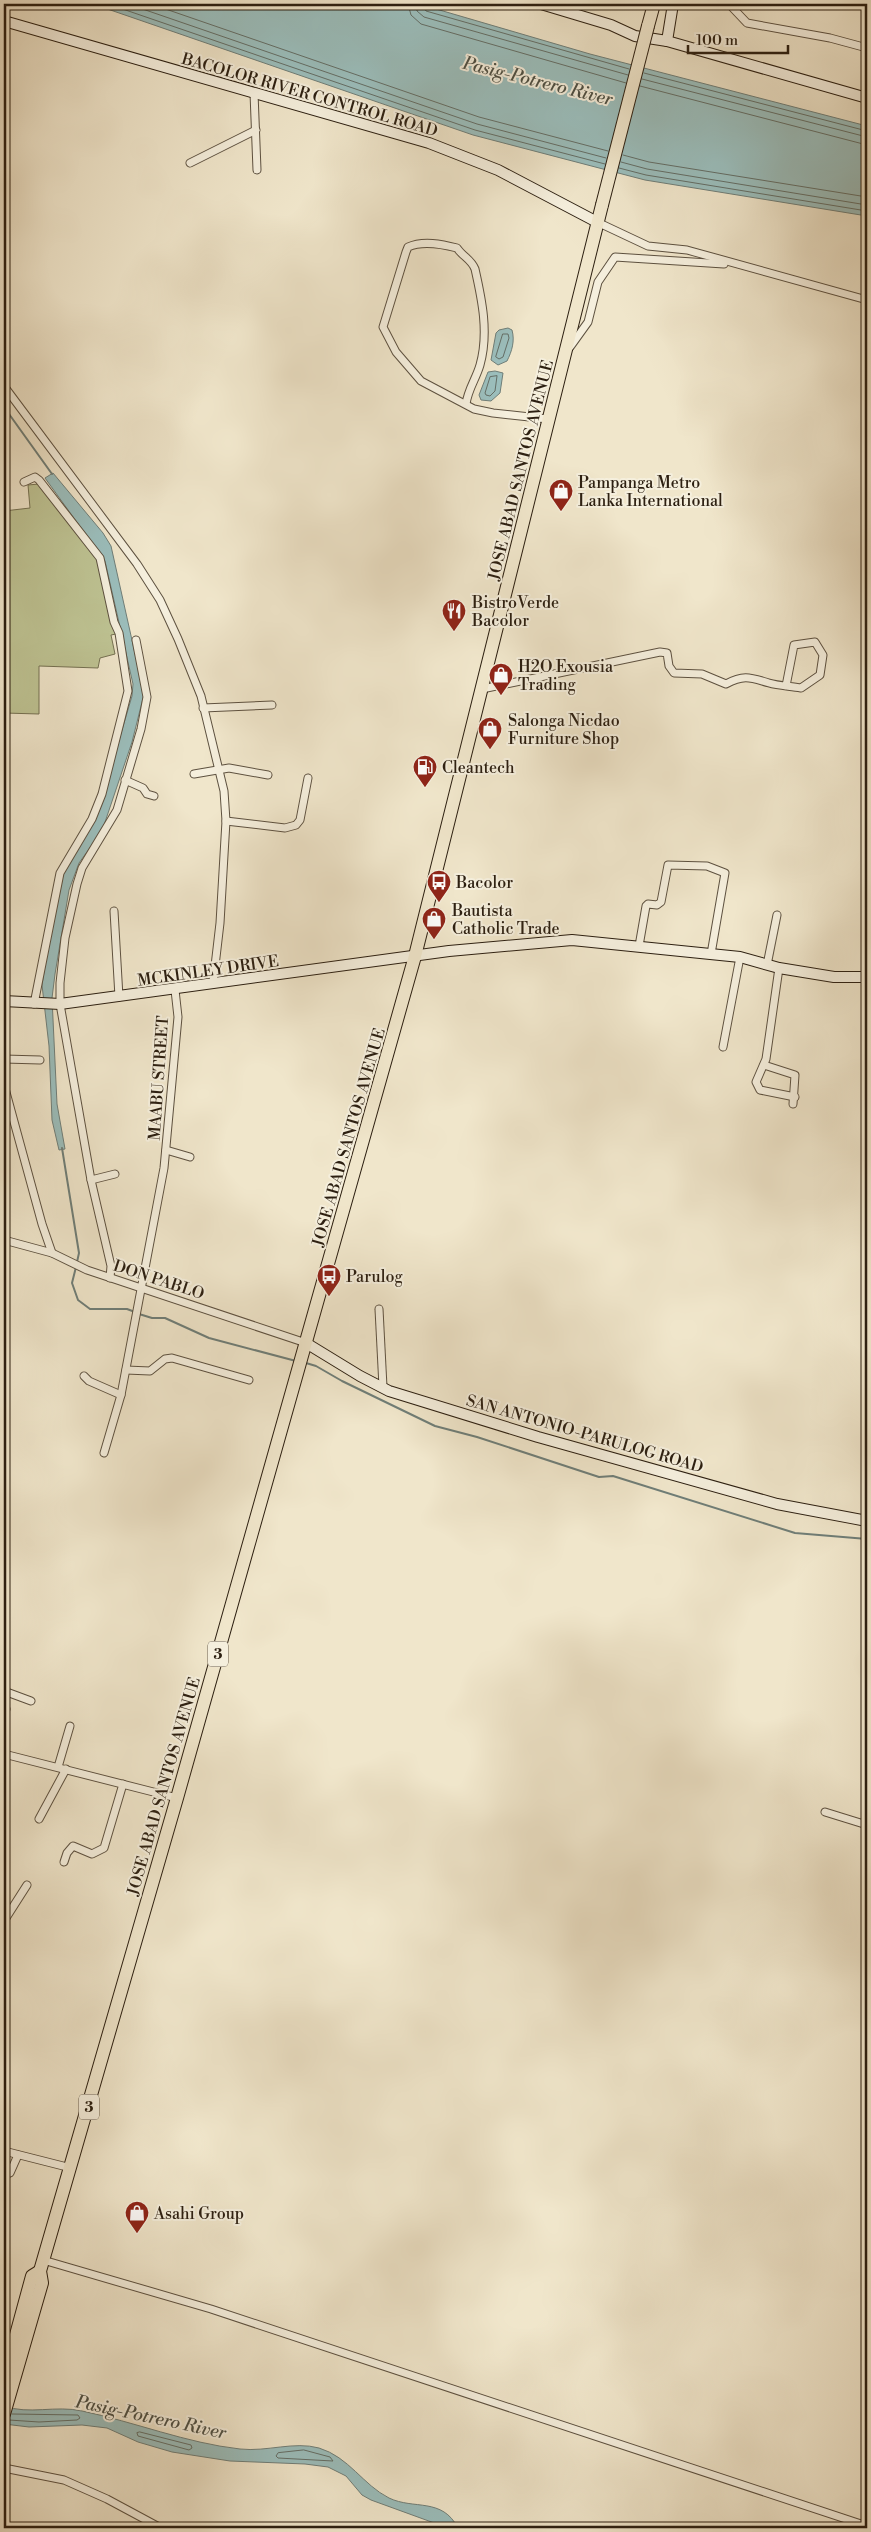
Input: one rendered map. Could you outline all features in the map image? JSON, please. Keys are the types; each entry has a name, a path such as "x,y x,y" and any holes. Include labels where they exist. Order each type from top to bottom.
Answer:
{"highway":[{"name":"JOSE ABAD SANTOS AVENUE","path":"4,2379 32,2276 41,2265 71,2168 415,956 597,222 654,4"},
{"name":"JOSE ABAD SANTOS AVENUE","path":"4,2414 12,2350"}],"street":[{"path":"540,4 611,25 635,36 667,41 867,98"},
{"path":"667,41 673,4 694,4"},
{"path":"729,4 747,22 830,38 867,48"},
{"name":"BACOLOR RIVER CONTROL ROAD","path":"4,21 254,92 468,156 537,189 597,222"},
{"path":"254,92 258,170"},
{"path":"190,163 256,130"},
{"path":"597,222 648,246 687,250 867,300"},
{"path":"466,404 468,390 480,368 486,335 475,269 472,261 462,255 457,248 431,244 415,244 408,247 406,252 383,327 389,342 411,372 422,381 466,404 493,413 548,419"},
{"path":"564,356 588,322 598,282 615,257 739,265"},
{"path":"4,386 137,564 160,600 178,639 203,708 224,790 226,821 220,923 213,982"},
{"path":"24,482 35,477 39,480 100,558 112,612 119,633 128,691 102,794 92,819 60,873 38,1004"},
{"path":"110,1278 111,1266 91,1180 59,1004 65,938 76,884 82,868 117,810 141,729 147,697 136,640"},
{"path":"482,689 660,652 667,652 669,666 674,673 702,674 726,684 735,679 752,676 770,683 786,686 801,688 820,675 823,655 815,642 794,646 786,686"},
{"path":"203,708 272,705"},
{"path":"194,774 218,768 234,768 268,775"},
{"path":"226,821 285,828 296,825 300,820 308,778"},
{"path":"125,780 143,788 147,794 154,796"},
{"path":"639,946 646,906 648,904 657,905 662,902 668,865 706,866 725,873 711,954"},
{"path":"114,911 119,997"},
{"path":"767,965 777,915"},
{"name":"MCKINLEY DRIVE","path":"4,1001 59,1004 175,990 213,982 415,956 536,942 572,940 740,957 779,968 834,977 867,977"},
{"path":"723,1047 740,957"},
{"path":"764,1065 796,1075 794,1101 758,1088 757,1076 764,1065 779,968"},
{"name":"MAABU STREET","path":"104,1453 121,1395 137,1301 164,1168 178,1017 175,990"},
{"path":"4,1059 40,1060"},
{"path":"4,1085 42,1224 52,1253"},
{"path":"166,1150 190,1157"},
{"path":"91,1180 115,1174"},
{"name":"DON PABLO","path":"4,1240 52,1253 76,1266 141,1287 303,1353"},
{"path":"380,1309 380,1338 384,1370 382,1387"},
{"name":"SAN ANTONIO-PARULOG ROAD","path":"303,1353 382,1387 538,1437 778,1504 867,1521"},
{"path":"126,1370 150,1371 166,1359 172,1358 249,1380"},
{"path":"84,1376 89,1381 121,1395"},
{"path":"4,1691 30,1701"},
{"path":"4,1717 6,1708"},
{"path":"58,1767 70,1726"},
{"path":"4,1754 177,1798"},
{"path":"39,1820 66,1769"},
{"path":"64,1862 67,1853 73,1846 92,1854 104,1848 123,1784"},
{"path":"825,1812 867,1825"},
{"path":"4,1921 27,1885"},
{"path":"4,2151 71,2168"},
{"path":"4,2174 10,2173 18,2155"},
{"path":"41,2265 221,2312 867,2526"},
{"path":"4,2468 64,2480 107,2498 161,2528"}],"green space":[{"path":"39,484 99,562 116,634 111,635 115,654 100,658 98,668 39,666 39,714 4,713 4,511 30,508 28,485"}],"water":[{"name":"Pasig-Potrero River","path":"93,4 419,4 590,54 867,126 867,216 645,180 473,135"},
{"path":"508,328 512,330 513,334 512,350 507,361 498,365 491,360 496,333 499,330"},
{"path":"488,372 503,373 500,393 491,401 481,400 479,395"},
{"path":"53,473 103,533 111,546 144,694 132,742 102,831 79,863 69,890 52,998 57,1104 65,1149 59,1150 52,1120 49,1046 42,985 48,945 61,878 102,798 132,696 133,684 105,561 45,478"},
{"path":"4,2406 23,2410 72,2409 200,2442 240,2449 250,2450 290,2446 319,2448 339,2458 371,2486 389,2498 436,2508 451,2518 458,2528 442,2528 437,2524 371,2500 362,2495 346,2476 328,2467 305,2464 230,2461 172,2452 138,2442 107,2428 82,2425 29,2427 4,2424"}],"waterway":[{"path":"4,407 52,474"},
{"path":"62,1148 79,1253 77,1262"},
{"path":"76,1267 72,1283 78,1300 90,1309 127,1309 135,1312"},
{"path":"139,1314 152,1318 165,1318 209,1338 296,1361"},
{"path":"306,1363 316,1366 342,1381 435,1426 477,1437 599,1477 613,1476 795,1533 867,1539"}],"place":[{"name":"Pampanga Metro Lanka International","path":"561,512"},
{"name":"BistroVerde Bacolor","path":"454,632"},
{"name":"H2O Exousia Trading","path":"501,696"},
{"name":"Salonga Nicdao Furniture Shop","path":"490,750"},
{"name":"Cleantech","path":"425,788"},
{"name":"Bacolor","path":"439,903"},
{"name":"Bautista Catholic Trade","path":"434,940"},
{"name":"Parulog","path":"329,1297"},
{"name":"Asahi Group","path":"137,2234"}]}
